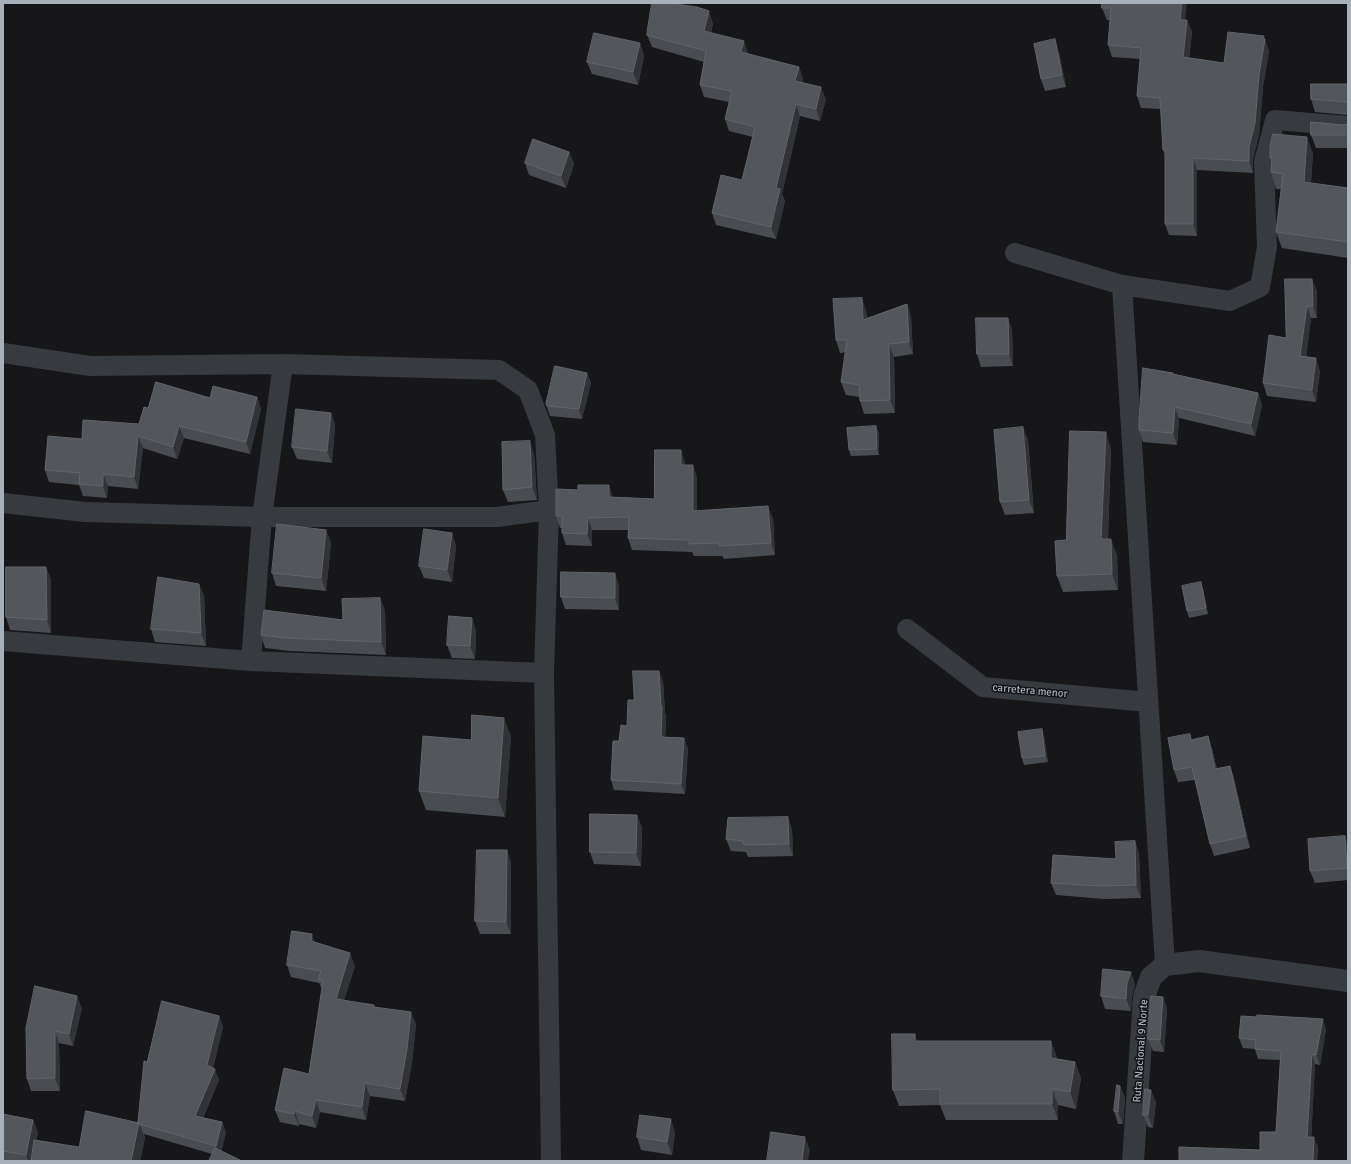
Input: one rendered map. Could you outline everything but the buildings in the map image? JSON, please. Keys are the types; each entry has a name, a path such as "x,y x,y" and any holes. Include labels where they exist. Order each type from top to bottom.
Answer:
{"street":[{"path":"1015,253 1122,285 1230,301 1260,287 1266,247 1264,162 1275,120 1348,126"},
{"path":"1122,285 1165,966 1199,961 1348,981"},
{"path":"3,353 90,366 283,364 499,370 528,390 545,434 549,510 544,673 551,1161"},
{"path":"251,661 262,517 283,364"},
{"path":"3,503 85,512 262,517 497,517 549,510"},
{"name":"carretera menor","path":"907,629 982,687 1148,702"},
{"path":"3,642 251,661 544,673"},
{"name":"Ruta Nacional 9 Norte","path":"1133,1161 1144,997 1151,977 1165,966"}]}
